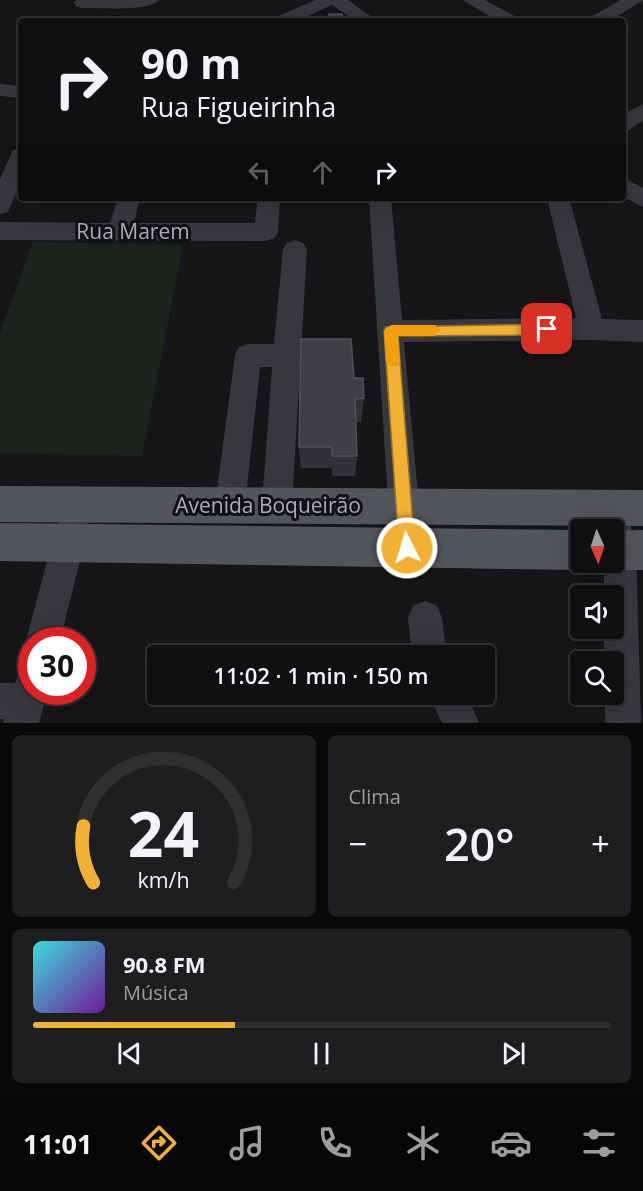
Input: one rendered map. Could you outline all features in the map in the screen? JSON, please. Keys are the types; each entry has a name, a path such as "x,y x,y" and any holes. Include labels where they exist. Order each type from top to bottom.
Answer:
{"main road":[{"name":"Avenida Boqueirão","path":"0,504 628,508"},
{"name":"Avenida Boqueirão","path":"0,542 570,550"}],"street":[{"path":"77,18 84,2 145,2 150,0"},
{"path":"289,18 328,0"},
{"path":"336,0 363,18"},
{"path":"472,0 505,18"},
{"path":"601,18 621,2"},
{"path":"0,90 18,92"},
{"path":"626,122 643,110"},
{"path":"0,206 18,162"},
{"path":"626,188 643,199"},
{"path":"120,230 128,201"},
{"name":"Rua Marem","path":"0,231 266,232 269,201"},
{"path":"380,201 407,548"},
{"path":"559,201 592,329"},
{"path":"278,506 286,356 295,249"},
{"path":"391,331 592,329 643,331"},
{"path":"230,505 248,356 286,356"},
{"path":"46,627 78,505"},
{"path":"623,723 628,508"},
{"path":"425,618 429,645"},
{"path":"452,705 461,723"}],"shaded area":[{"path":"33,242 183,245 142,456 0,453 0,333"}],"building":[{"path":"329,14 342,14 343,18 330,18"},
{"path":"301,339 351,339 354,378 363,378 364,398 355,399 357,456 332,456 332,447 299,447"}],"slow traffic":[{"path":"393,361 391,331 435,330"}],"route":[{"path":"407,548 391,331 547,329"}]}
